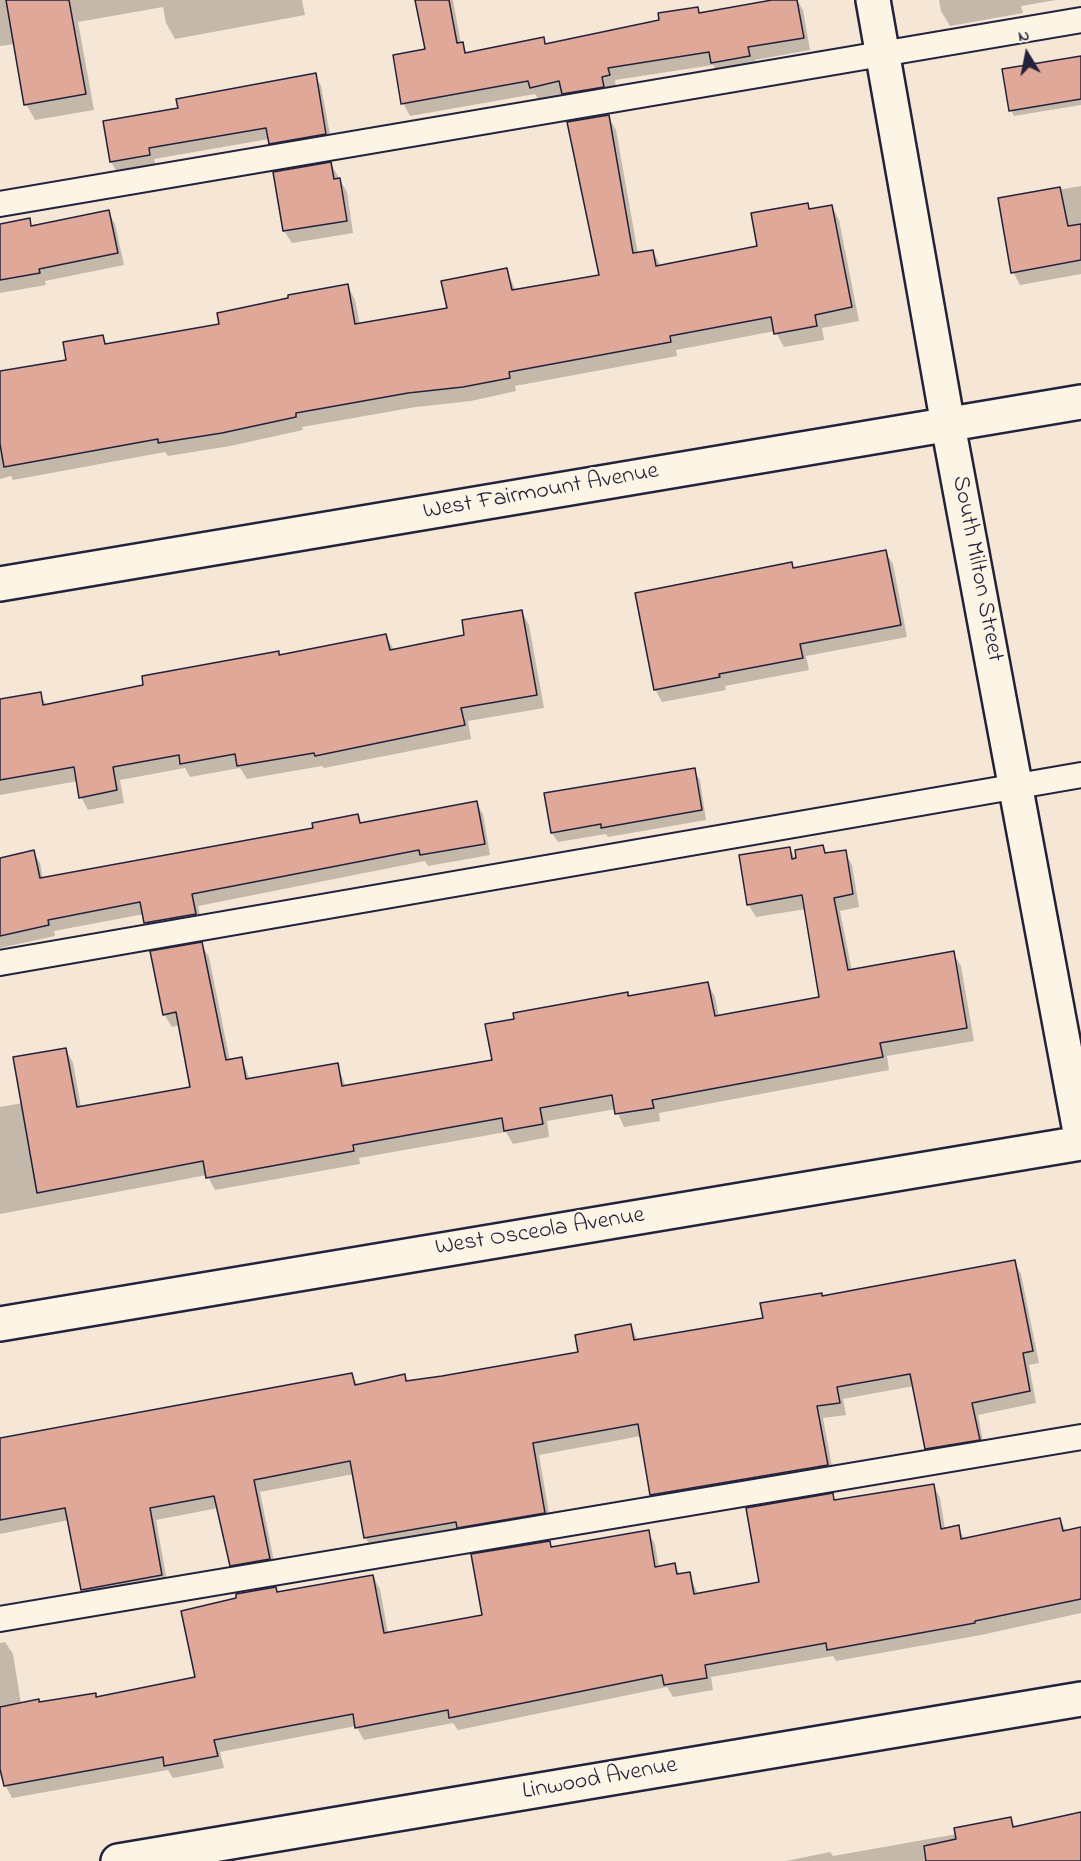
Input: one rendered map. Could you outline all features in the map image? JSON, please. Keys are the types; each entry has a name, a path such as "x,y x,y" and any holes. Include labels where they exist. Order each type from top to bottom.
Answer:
{"street":[{"name":"South Milton Street","path":"873,0 948,425 1081,1137"},
{"name":"West Fairmount Avenue","path":"0,584 1081,402"},
{"name":"West Osceola Avenue","path":"0,1324 1081,1143"},
{"name":"Linwood Avenue","path":"118,1861 1081,1699"}],"lane":[{"path":"0,204 1081,20"},
{"path":"0,963 1081,775"},
{"path":"0,1619 1081,1437"}],"building":[{"path":"6,0 69,0 86,94 24,105"},
{"path":"415,0 449,0 457,43 463,42 465,53 544,37 545,44 659,20 658,13 698,7 699,13 772,0 797,0 804,38 748,47 750,56 711,63 709,52 608,68 610,75 602,77 604,87 562,94 559,81 530,88 528,81 401,104 393,55 425,49"},
{"path":"1081,56 1081,99 1009,111 1002,69"},
{"path":"316,73 326,134 269,144 266,128 149,148 150,155 110,162 103,121 178,108 176,99"},
{"path":"609,115 633,253 653,250 656,266 757,246 751,213 808,203 809,209 832,205 852,307 815,315 817,326 774,334 771,317 670,336 671,342 509,372 510,378 296,413 296,417 222,433 158,443 158,439 4,467 0,444 0,371 66,360 63,342 103,335 105,344 219,324 217,313 288,298 288,295 348,284 355,324 447,308 441,281 507,268 512,290 599,275 567,122"},
{"path":"331,162 334,179 340,178 347,221 283,231 273,172"},
{"path":"1060,187 1068,226 1081,224 1081,260 1011,273 998,198"},
{"path":"109,210 118,253 39,269 40,273 0,280 0,224 30,218 31,226"},
{"path":"886,550 901,625 800,644 803,658 719,674 720,677 654,690 635,593 792,562 793,568"},
{"path":"522,610 537,695 461,708 465,725 315,756 314,753 237,766 235,754 180,764 179,755 113,767 117,790 79,798 74,767 0,780 0,699 41,692 43,705 143,685 142,676 279,651 279,655 386,634 390,650 464,635 462,620"},
{"path":"695,768 702,810 601,828 601,824 551,833 544,793"},
{"path":"477,801 485,844 420,855 419,850 192,894 196,914 144,923 140,902 48,920 49,925 0,936 0,858 34,850 40,878 313,828 312,823 358,814 360,823"},
{"path":"823,845 825,853 846,850 853,894 834,898 848,970 954,951 967,1028 880,1043 883,1057 652,1100 654,1108 615,1114 612,1095 540,1108 543,1124 504,1131 502,1118 353,1145 354,1151 206,1178 203,1161 37,1193 13,1057 66,1048 77,1107 190,1087 176,1012 163,1015 150,951 202,942 226,1060 242,1057 246,1079 338,1063 342,1086 492,1060 485,1024 514,1019 513,1013 628,992 628,996 708,982 715,1016 819,997 802,895 747,905 739,855 790,847 792,859 796,858 795,850"},
{"path":"1015,1260 1033,1351 1023,1353 1030,1391 972,1403 980,1440 925,1449 910,1374 837,1387 840,1403 817,1406 828,1465 650,1495 638,1424 533,1443 545,1513 457,1528 456,1522 364,1538 350,1461 254,1480 270,1559 230,1566 214,1496 150,1508 162,1575 81,1590 65,1508 0,1520 0,1438 352,1373 355,1385 405,1374 406,1381 442,1376 578,1352 575,1335 631,1324 634,1340 763,1318 760,1303 822,1293 822,1296"},
{"path":"934,1484 941,1529 959,1525 961,1539 1060,1518 1063,1531 1081,1527 1081,1599 975,1621 975,1623 827,1650 826,1643 705,1665 707,1678 664,1685 662,1675 449,1718 448,1710 355,1728 353,1714 214,1740 218,1756 164,1766 163,1757 4,1786 0,1769 0,1707 39,1699 39,1702 96,1693 96,1697 195,1677 181,1611 236,1598 236,1594 276,1587 277,1592 373,1575 384,1633 482,1615 471,1554 550,1541 551,1547 649,1530 655,1567 675,1563 677,1574 690,1572 694,1594 759,1582 746,1508 833,1493 834,1500"},
{"path":"1081,1812 1081,1861 926,1861 924,1846 956,1839 954,1828 1011,1817 1013,1827"}]}
